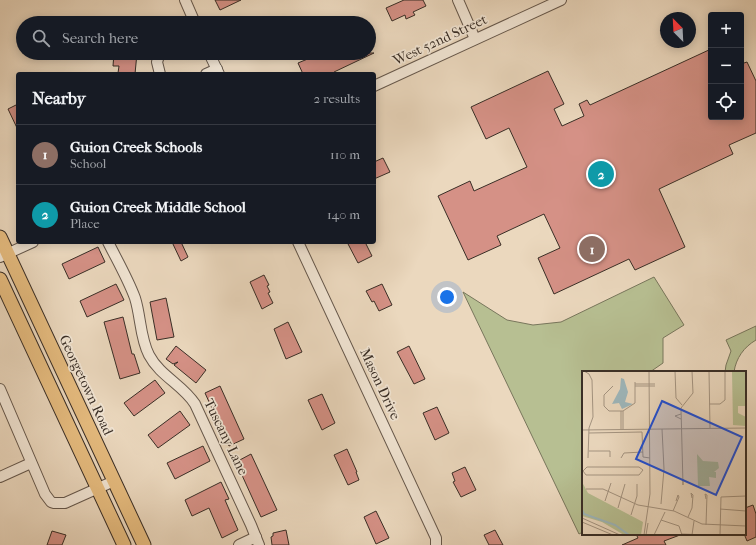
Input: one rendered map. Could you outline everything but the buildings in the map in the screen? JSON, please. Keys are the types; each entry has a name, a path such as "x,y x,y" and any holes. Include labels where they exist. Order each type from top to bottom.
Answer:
{"main road":[{"name":"Georgetown Road","path":"0,237 4,255 144,545"},
{"path":"0,279 124,545"}],"street":[{"path":"185,0 192,16"},
{"path":"458,0 476,39"},
{"name":"West 52nd Street","path":"376,85 561,0"},
{"path":"158,60 157,66 159,72"},
{"path":"212,60 218,71"},
{"path":"4,255 29,244"},
{"name":"Tuscany Lane","path":"109,244 134,297 148,354 157,367 183,390 195,404 258,541"},
{"name":"Mason Drive","path":"299,244 439,543"},
{"path":"0,389 31,463 45,494 51,502 54,504 65,503 114,481"},
{"path":"0,477 31,463"},
{"path":"239,545 258,541"}],"green space":[{"path":"654,277 684,325 663,338 663,363 651,371 582,371 582,532 579,534 463,292 507,320 533,325 561,322"},
{"path":"756,326 756,340 741,353 734,371 725,371 731,351 726,340"}],"place":[{"name":"Guion Creek Middle School","path":"601,174"},
{"name":"Guion Creek Schools","path":"592,249"}]}
